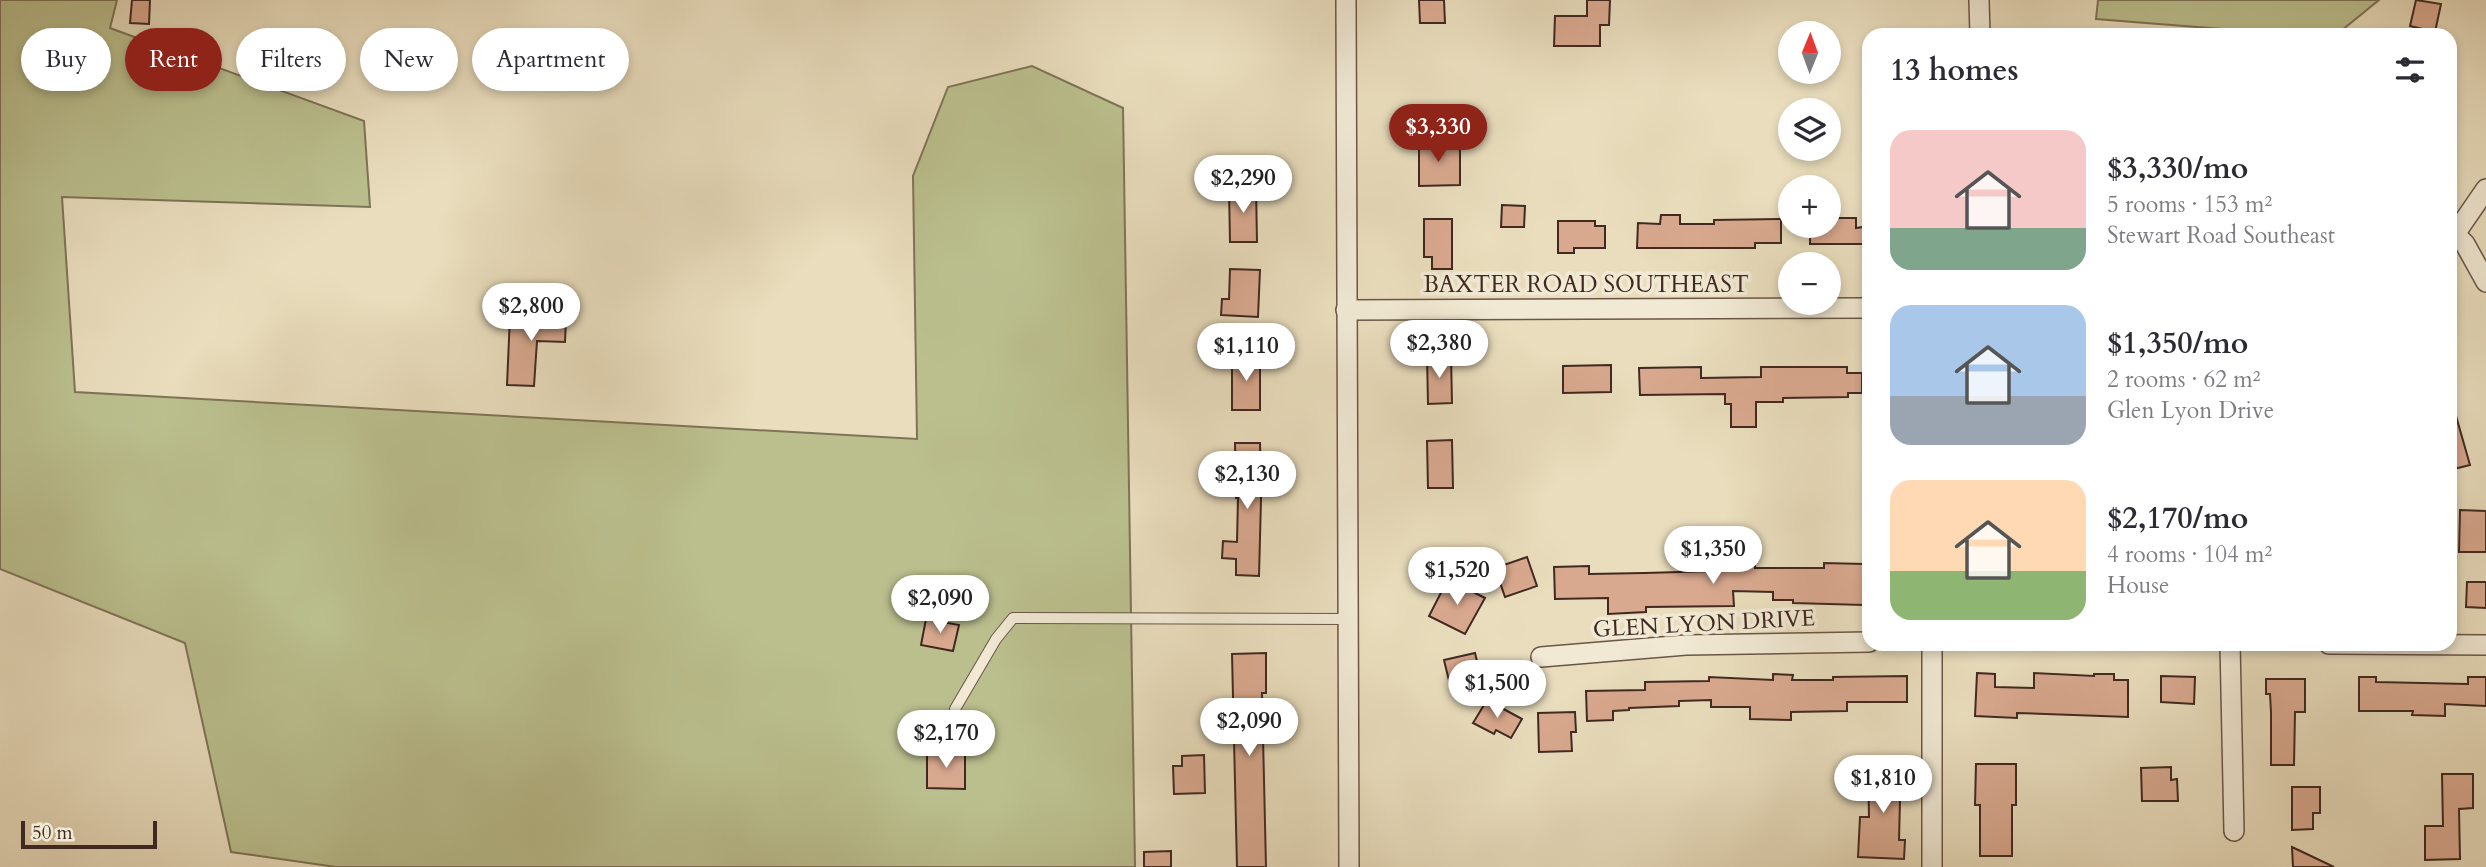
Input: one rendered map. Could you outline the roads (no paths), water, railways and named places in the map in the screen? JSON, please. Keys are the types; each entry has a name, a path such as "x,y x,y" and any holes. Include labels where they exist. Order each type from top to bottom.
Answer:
{"street":[{"path":"1346,0 1349,867"},
{"path":"1979,0 1980,28"},
{"path":"2457,229 2486,189"},
{"path":"2457,238 2465,244 2486,282"},
{"name":"BAXTER ROAD SOUTHEAST","path":"1346,310 1862,307"},
{"name":"GLEN LYON DRIVE","path":"1541,657 1686,645 1862,642"},
{"path":"2457,645 2486,645"},
{"path":"1931,651 1931,867"},
{"path":"2230,651 2234,831"}],"lane":[{"path":"955,709 996,639 1013,618 1348,620"}]}
